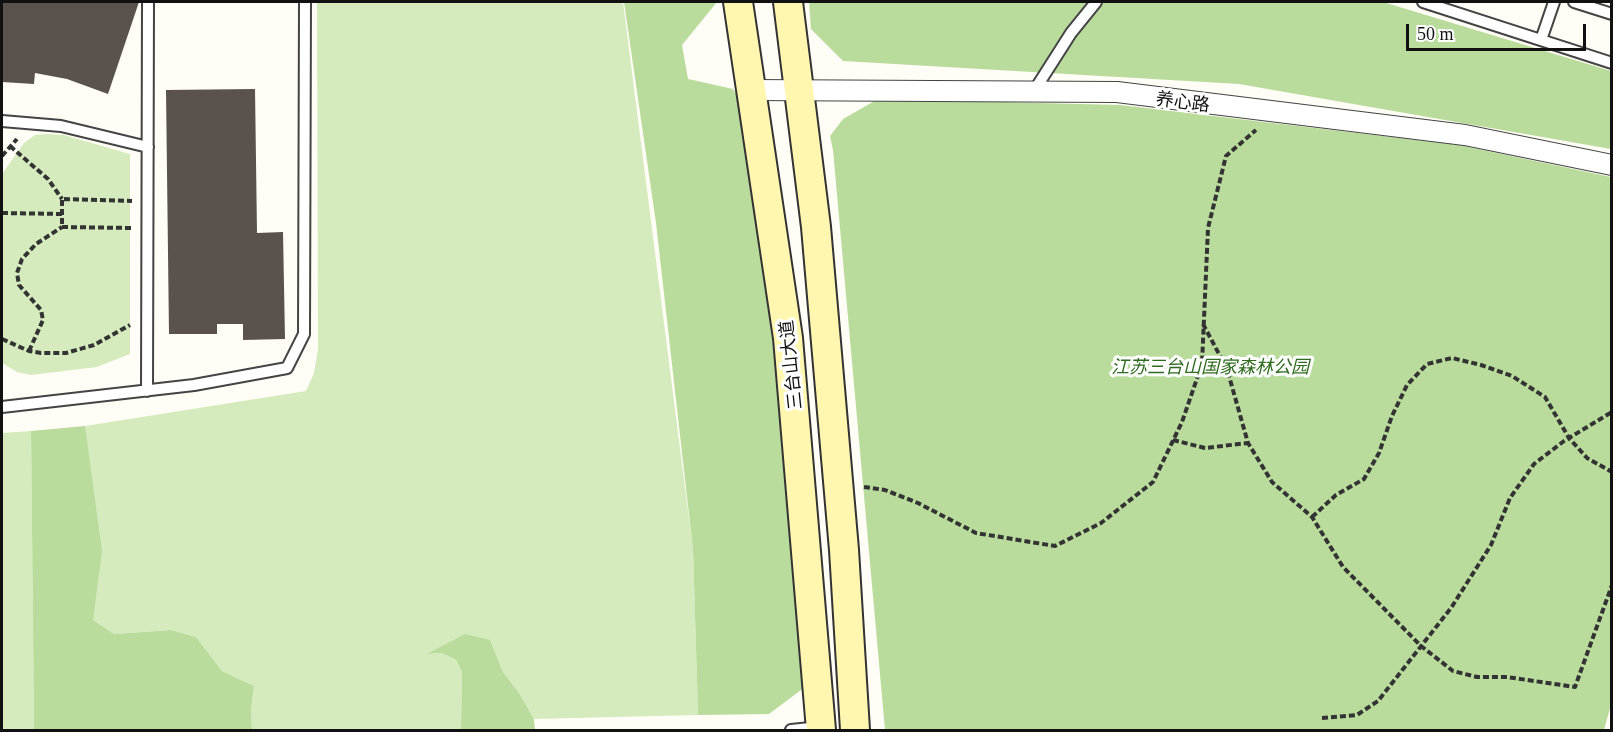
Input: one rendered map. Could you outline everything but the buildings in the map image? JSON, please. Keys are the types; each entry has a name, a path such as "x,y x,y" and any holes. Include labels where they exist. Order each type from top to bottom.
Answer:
{"main road":[{"name":"三台山大道","path":"738,2 788,338 821,729"},
{"name":"三台山大道","path":"788,2 816,227 839,484 855,730"}],"street":[{"name":"养心路","path":"750,90 1117,92 1465,135 1611,165"}],"lane":[{"path":"147,391 148,2"},
{"path":"2,407 194,385 287,368 304,334 305,2"},
{"path":"1034,91 1071,33 1096,2"},
{"path":"1423,2 1436,4 1611,63"},
{"path":"1541,40 1554,2"},
{"path":"1574,2 1611,14"},
{"path":"2,121 61,126 148,147"},
{"path":"791,730 821,729"}],"path":[{"path":"839,484 885,490 918,503 976,532 1055,546 1101,523 1153,482 1182,422 1202,364 1208,228 1226,156 1277,112"},
{"path":"10,146 48,179 62,199 62,227"},
{"path":"62,199 148,202"},
{"path":"2,213 62,214"},
{"path":"29,351 43,320 41,310 19,285 17,273 22,259 36,244 62,227 147,229"},
{"path":"2,339 29,351 66,353 94,345 132,324 147,310"},
{"path":"1203,323 1227,369 1248,443 1272,482 1312,517 1343,567 1421,646 1454,671 1477,676 1506,676 1575,687 1611,585"},
{"path":"1312,517 1336,495 1364,479 1379,453 1392,416 1407,385 1427,364 1452,358 1482,364 1512,376 1545,398 1569,438 1587,458 1611,472"},
{"path":"1322,718 1357,715 1378,701 1451,608 1491,545 1509,498 1534,464 1569,438 1611,412"},
{"path":"1173,440 1205,448 1248,443"}],"green space":[{"path":"317,2 623,2 693,550 698,715 534,719 503,672 490,640 429,654 442,653 456,660 462,672 461,730 252,730 251,710 254,686 222,671 196,637 171,630 114,634 92,620 95,599 85,426 306,391 314,373 318,349"},
{"path":"624,2 717,2 682,45 688,79 733,89 739,99 778,344 805,687 769,714 698,715 693,550 656,223"},
{"path":"809,2 1383,2 1611,71 1611,149 1239,84 843,61 811,29"},
{"name":"江苏三台山国家森林公园","path":"878,99 1120,105 1459,145 1611,177 1612,701 1604,730 885,730 830,136 843,119"},
{"path":"35,135 64,135 130,154 130,354 97,367 31,375 17,372 2,363 2,174 24,143"},
{"path":"85,426 102,551 93,620 114,634 171,630 196,637 222,671 254,686 251,710 252,730 34,730 31,431"},
{"path":"31,431 34,730 2,730 2,433"},
{"path":"465,634 490,640 503,672 534,719 535,730 461,730 462,672 456,660 442,653 427,654"}]}
